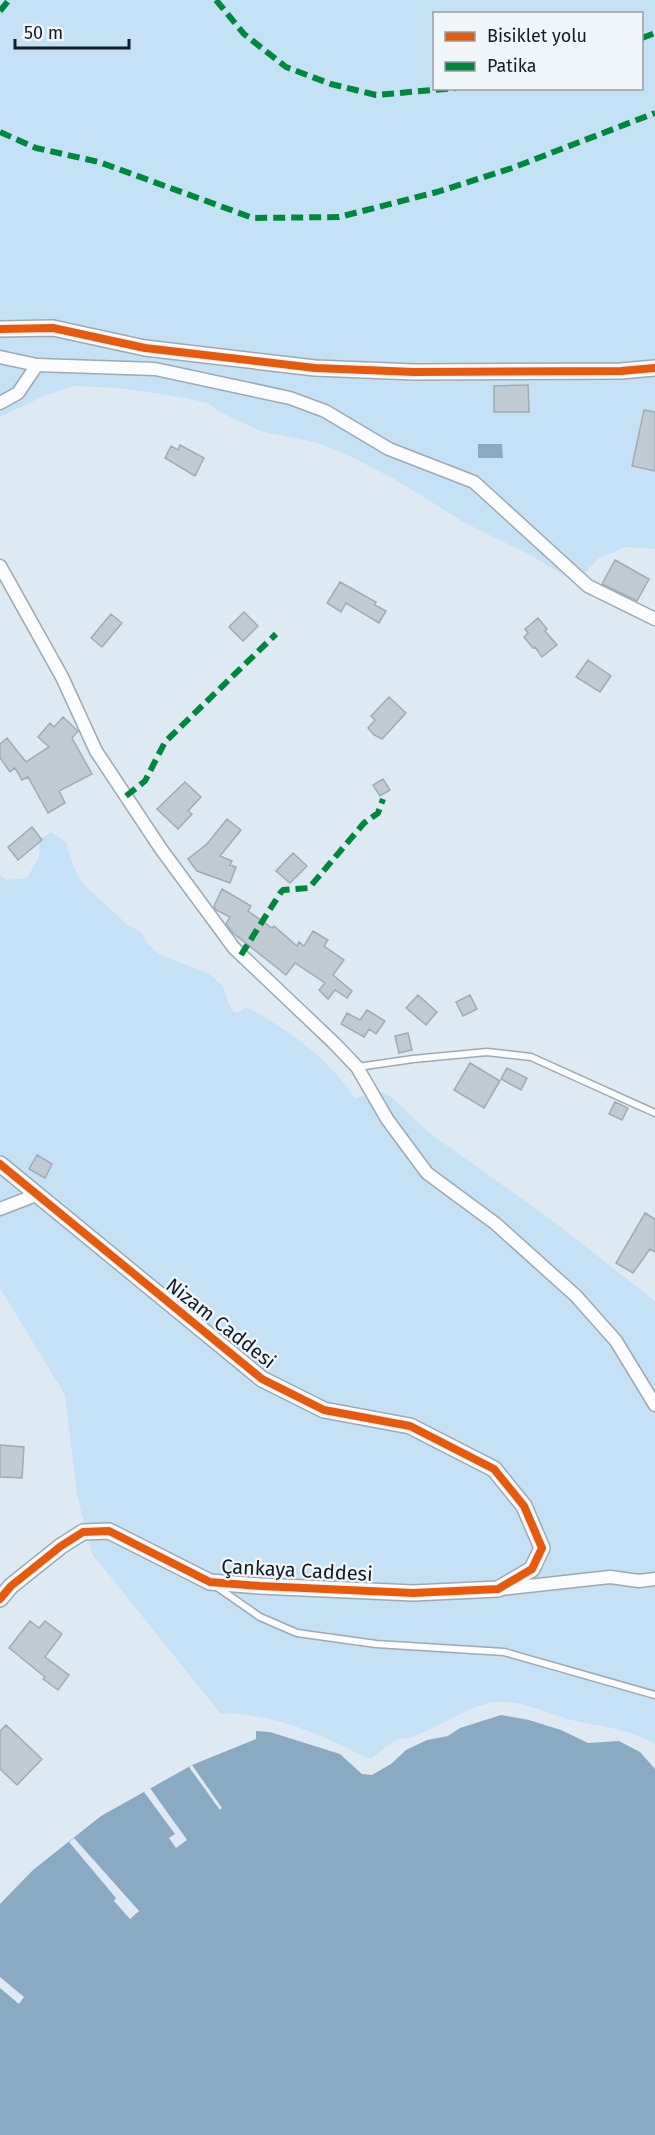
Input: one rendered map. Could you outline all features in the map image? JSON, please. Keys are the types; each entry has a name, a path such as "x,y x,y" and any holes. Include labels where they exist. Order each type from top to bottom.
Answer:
{"street":[{"path":"0,329 53,328 145,348 315,368 414,372 621,371 655,368"},
{"path":"0,357 37,364 155,369 290,398 325,411 389,449 474,482 588,586 655,619"},
{"path":"0,403 18,393 37,364"},
{"path":"0,566 62,677 96,751 161,849 234,948 334,1042 357,1067 387,1119 428,1173 496,1224 576,1296 616,1341 655,1405"},
{"name":"Nizam Caddesi","path":"0,1164 262,1379 324,1410 410,1426 494,1469 524,1506 542,1548 532,1569 498,1589 412,1593"},
{"path":"0,1209 36,1195"},
{"name":"Çankaya Caddesi","path":"0,1599 11,1586 61,1546 83,1532 109,1531 210,1582 260,1587 412,1593"},
{"path":"498,1589 610,1578 655,1580"}],"lane":[{"path":"357,1067 487,1052 531,1057 655,1113"},
{"path":"210,1582 260,1617 297,1633 376,1644 504,1652 655,1695"}],"shaded area":[{"path":"0,0 655,0 655,549 625,547 599,558 576,583 530,555 465,523 396,480 348,455 318,443 260,431 218,411 208,403 118,388 73,386 44,396 0,417"},
{"path":"478,444 502,444 503,458 478,458"},
{"path":"51,832 66,842 73,866 82,883 128,925 141,932 148,944 160,955 208,973 223,986 228,1003 234,1012 240,1012 246,1007 292,1035 333,1070 355,1098 383,1092 394,1099 427,1131 553,1221 655,1301 655,1744 628,1732 609,1727 570,1720 517,1703 495,1702 476,1707 415,1736 395,1741 371,1759 294,1726 266,1718 220,1713 92,1554 77,1495 65,1395 0,1288 0,875 6,880 27,878 39,857 40,839"},
{"path":"501,1715 529,1720 561,1730 588,1743 619,1741 640,1752 655,1769 655,2135 0,2135 0,1904 33,1870 101,1816 192,1765 256,1739 256,1731 270,1732 340,1754 362,1774 372,1775 391,1764 406,1750 427,1740 448,1736 460,1728"}],"pier":[{"path":"192,1765 222,1808 220,1810 189,1767"},
{"path":"150,1788 187,1840 176,1848 169,1838 175,1834 144,1792"},
{"path":"74,1838 139,1911 130,1919 114,1901 116,1898 69,1842"},
{"path":"0,1977 24,1997 19,2004 0,1988"}],"building":[{"path":"528,385 529,412 494,412 494,386"},
{"path":"644,410 655,412 655,471 632,466"},
{"path":"180,445 204,458 195,476 165,458 171,446 178,450"},
{"path":"615,560 649,579 637,601 602,584"},
{"path":"340,582 376,602 375,605 386,611 379,623 346,603 341,612 327,603"},
{"path":"244,612 258,626 243,641 229,627"},
{"path":"111,614 122,623 102,647 91,638"},
{"path":"538,618 557,645 542,657 524,637 528,633 525,629"},
{"path":"588,660 611,676 600,692 576,677"},
{"path":"389,697 406,713 382,739 368,728 375,720 371,716"},
{"path":"63,717 78,731 72,738 92,774 59,791 65,803 48,813 28,777 22,780 15,768 10,772 0,758 0,744 7,738 26,762 49,747 38,737 50,723 54,727"},
{"path":"383,779 390,790 380,796 373,785"},
{"path":"185,782 201,797 188,811 192,814 178,829 157,809"},
{"path":"227,819 241,830 220,856 232,861 230,865 236,867 230,883 197,871 188,859 207,844"},
{"path":"32,827 42,840 18,860 8,847"},
{"path":"293,853 307,866 290,883 276,871"},
{"path":"222,889 251,906 248,911 272,928 274,926 297,946 299,942 304,946 313,931 328,940 324,946 344,960 333,975 352,991 347,998 335,990 328,999 319,990 325,983 295,963 286,975 233,933 226,924 230,917 216,910 214,906"},
{"path":"418,995 437,1012 426,1025 406,1008"},
{"path":"470,995 477,1009 463,1016 456,1002"},
{"path":"367,1010 385,1021 376,1034 369,1029 364,1037 341,1024 347,1013 360,1020"},
{"path":"408,1033 412,1050 399,1053 395,1036"},
{"path":"470,1063 500,1081 484,1108 454,1090"},
{"path":"507,1068 527,1078 521,1090 501,1079"},
{"path":"615,1102 628,1108 622,1120 609,1114"},
{"path":"37,1155 52,1164 45,1178 29,1169"},
{"path":"645,1213 655,1219 655,1252 650,1249 633,1273 616,1263"},
{"path":"0,1445 24,1447 22,1478 0,1477"},
{"path":"30,1621 39,1628 45,1621 62,1634 45,1657 69,1675 58,1690 9,1648"},
{"path":"6,1725 42,1759 17,1785 0,1769 0,1731"}],"marked path":[{"path":"0,11 9,0"},
{"path":"216,0 244,34 286,67 331,84 376,95 433,90"},
{"path":"643,38 655,33"},
{"path":"0,132 36,148 99,162 253,218 339,217 437,192 512,168 655,113"},
{"path":"126,796 145,781 165,742 276,634"},
{"path":"241,955 281,892 309,888 364,823 378,813 383,799"}],"cycle path":[{"path":"0,329 53,328 145,348 315,368 414,372 621,371 655,368"},
{"path":"0,1164 262,1379 324,1410 410,1426 494,1469 524,1506 542,1548 532,1569 498,1589 413,1593 210,1582 109,1531 83,1532 61,1546 11,1586 0,1599"}]}
